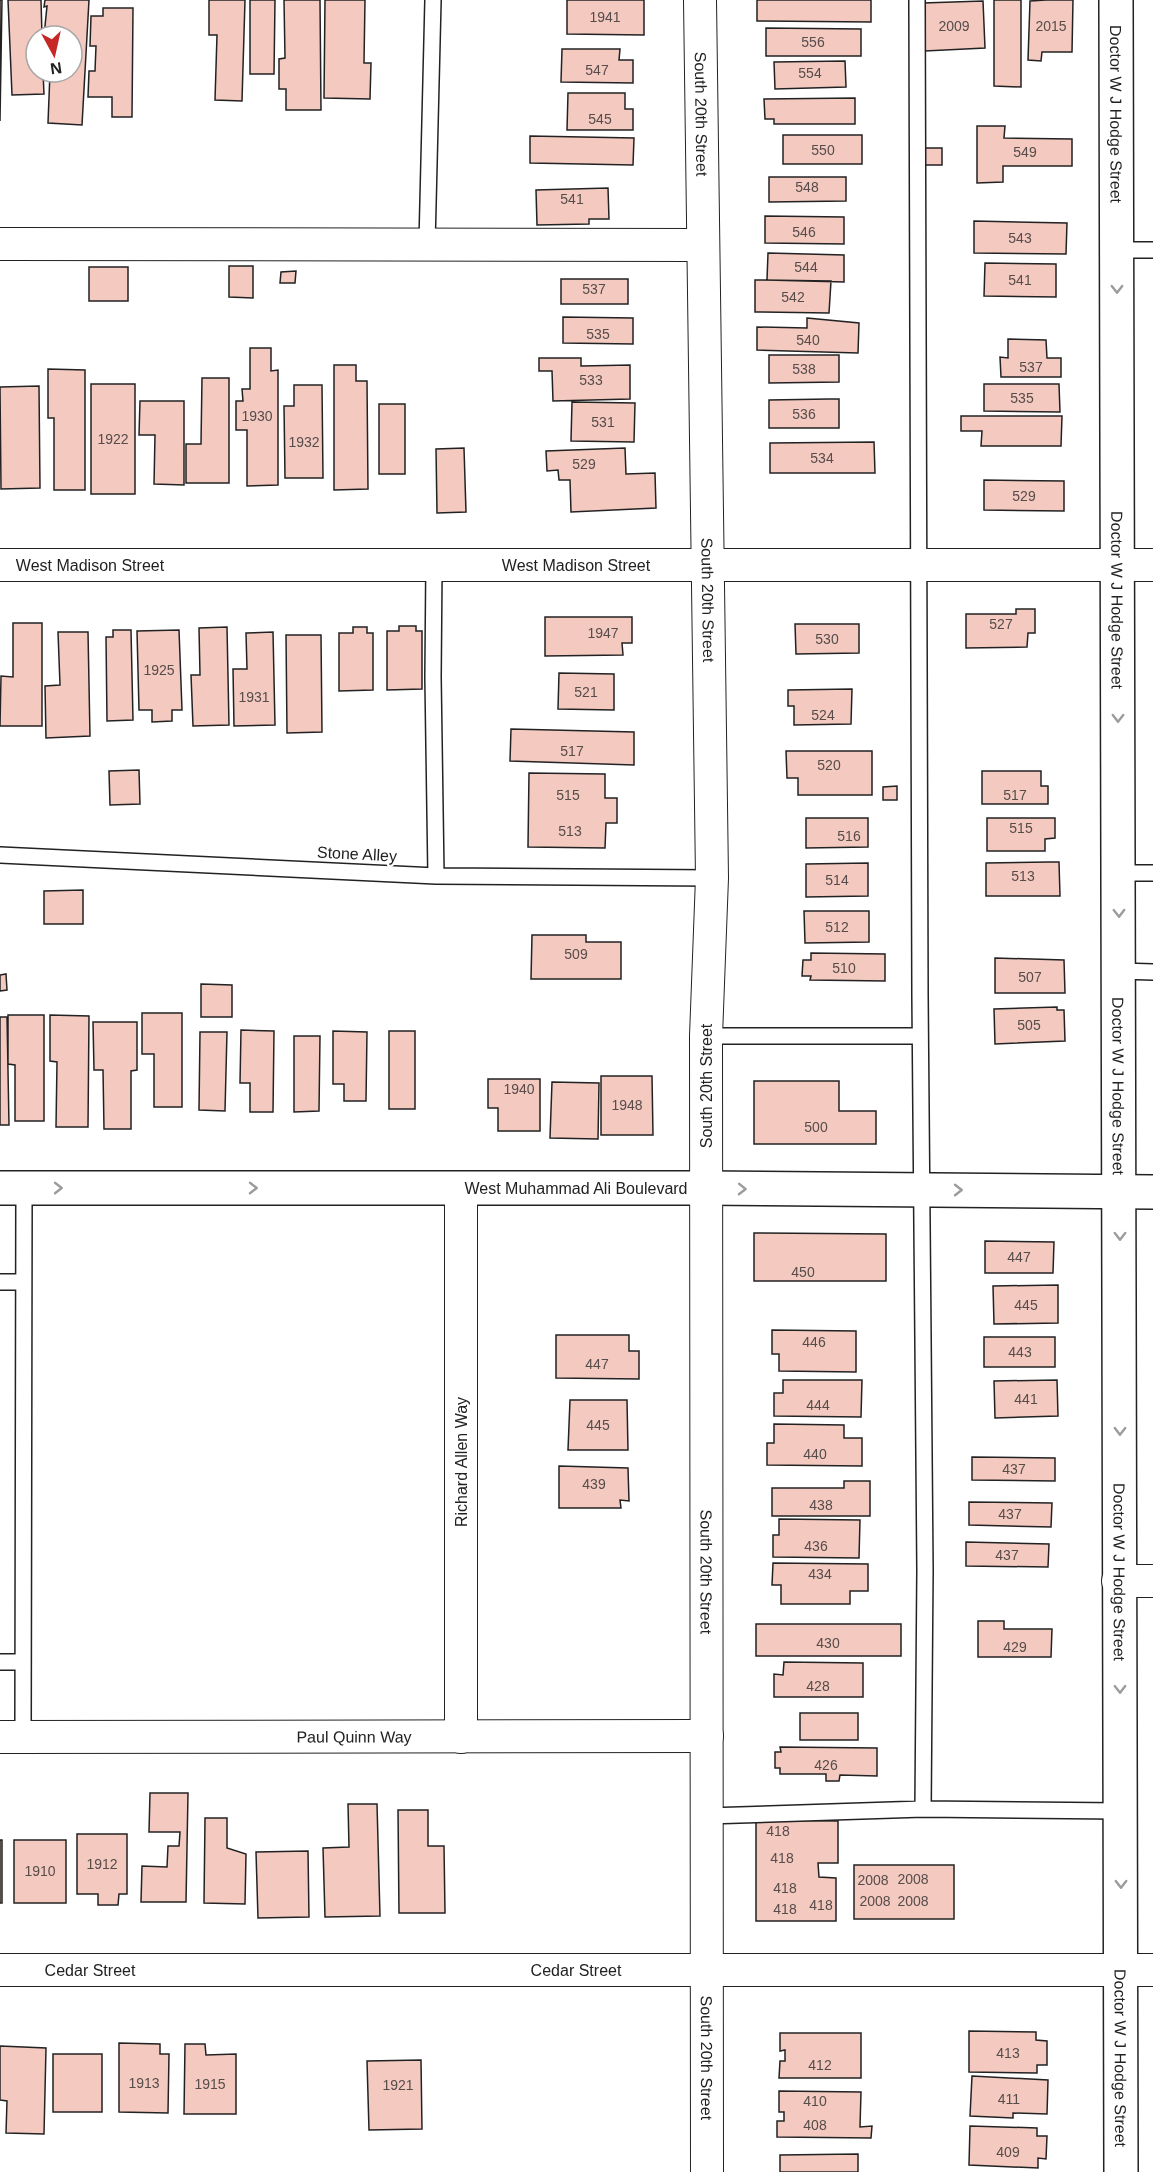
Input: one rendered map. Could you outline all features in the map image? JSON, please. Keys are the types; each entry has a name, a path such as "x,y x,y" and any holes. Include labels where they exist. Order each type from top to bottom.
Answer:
{"main road":[{"name":"Doctor W J Hodge Street","path":"1116,0 1121,1397 1118,1581 1120,1811 1137,1970 1121,2172"},
{"name":"West Muhammad Ali Boulevard","path":"12,1188 705,1188 1153,1192"}],"street":[{"name":"South 20th Street","path":"700,0 712,878 706,1036 705,1188 707,2172"},
{"path":"0,244 702,245"},
{"name":"West Madison Street","path":"0,565 1153,565"},
{"name":"Richard Allen Way","path":"461,1188 461,1737"},
{"path":"1118,1581 1153,1581"},
{"name":"Paul Quinn Way","path":"11,1737 707,1736"},
{"name":"Cedar Street","path":"0,1970 1137,1970"}],"lane":[{"path":"427,244 433,0"},
{"path":"918,0 920,1036 926,1570 923,1809"},
{"path":"1117,250 1153,249"},
{"path":"434,565 436,876"},
{"name":"Stone Alley","path":"0,855 436,876 712,878"},
{"path":"1118,873 1153,873"},
{"path":"1120,971 1153,972"},
{"path":"706,1036 920,1036"},
{"path":"11,1737 23,1662 23,1282 12,1188"},
{"path":"0,1282 23,1282"},
{"path":"0,1662 23,1662"},
{"path":"707,1816 923,1809 1120,1811"}],"building":[{"path":"0,0 2,0 0,121"},
{"path":"8,0 41,0 42,24 24,24 24,84 44,84 44,94 12,95"},
{"path":"45,0 89,0 82,125 48,123 50,84 84,84 84,24 45,24 47,6 44,7"},
{"path":"209,0 245,0 242,101 215,100 217,35 209,35"},
{"path":"250,0 275,0 274,74 250,74"},
{"path":"284,0 320,0 321,110 286,110 286,89 279,89 279,59 285,58"},
{"path":"325,0 365,0 364,63 371,63 370,99 324,98"},
{"path":"567,0 644,0 644,35 567,34"},
{"path":"757,0 871,0 871,22 757,21"},
{"path":"994,0 1021,0 1021,87 994,86"},
{"path":"1073,0 1072,52 1042,52 1041,61 1028,60 1030,1"},
{"path":"983,1 985,48 925,51 923,3"},
{"path":"103,8 133,8 132,117 112,117 112,97 88,97 89,71 95,71 96,46 90,46 91,16 103,16"},
{"path":"766,28 861,29 861,56 766,56"},
{"path":"562,49 620,49 619,60 633,60 633,83 561,82"},
{"path":"845,61 846,87 775,89 774,62"},
{"path":"568,93 625,93 625,109 633,109 633,130 567,130"},
{"path":"855,98 855,124 774,124 774,119 765,119 764,99"},
{"path":"977,126 1005,126 1004,138 1072,139 1072,166 1003,166 1003,182 977,183"},
{"path":"783,135 862,135 862,164 783,164"},
{"path":"530,136 634,138 633,165 530,163"},
{"path":"923,148 942,148 942,165 922,165"},
{"path":"769,177 846,177 846,201 769,202"},
{"path":"608,188 609,219 589,219 589,224 537,225 536,190"},
{"path":"765,216 844,217 844,244 765,243"},
{"path":"974,221 1067,223 1066,254 974,253"},
{"path":"768,253 844,255 844,282 767,280"},
{"path":"985,263 1056,264 1056,297 984,296"},
{"path":"229,266 253,266 253,298 229,297"},
{"path":"89,267 128,267 128,301 89,301"},
{"path":"296,271 295,283 280,283 281,272"},
{"path":"561,279 628,279 628,304 561,304"},
{"path":"755,280 831,281 829,313 755,312"},
{"path":"563,317 633,318 633,344 563,343"},
{"path":"807,318 859,323 858,353 757,350 757,327 807,328"},
{"path":"1008,339 1046,340 1047,358 1061,358 1061,377 1001,377 1000,357 1008,358"},
{"path":"250,348 271,348 271,371 278,370 278,485 247,486 247,430 236,430 236,401 243,401 242,389 250,389"},
{"path":"769,355 839,355 839,382 769,383"},
{"path":"539,358 581,358 581,366 630,365 630,399 553,401 552,371 539,371"},
{"path":"334,365 356,365 356,381 367,381 368,489 334,490"},
{"path":"48,369 85,370 85,490 54,490 54,418 48,418"},
{"path":"202,378 229,378 229,483 186,483 186,444 201,444"},
{"path":"91,384 135,384 135,494 91,494"},
{"path":"984,384 1059,384 1060,412 984,411"},
{"path":"294,385 322,385 323,478 285,478 284,406 294,406"},
{"path":"39,386 40,488 1,489 0,387"},
{"path":"839,399 839,428 769,428 769,400"},
{"path":"140,401 184,401 184,485 154,484 155,435 139,435"},
{"path":"572,402 635,403 634,442 571,441"},
{"path":"379,404 405,404 405,474 379,474"},
{"path":"961,416 1062,416 1061,446 981,446 982,431 961,431"},
{"path":"874,442 875,473 770,473 770,443"},
{"path":"464,448 466,512 437,513 436,449"},
{"path":"625,448 626,474 655,473 656,508 571,512 570,480 559,480 558,470 547,471 546,451"},
{"path":"984,480 1064,481 1064,511 984,510"},
{"path":"1016,609 1035,609 1035,633 1028,633 1027,647 966,648 966,614 1016,614"},
{"path":"545,617 632,617 632,643 622,643 623,655 545,656"},
{"path":"13,623 42,623 42,726 0,726 1,676 13,677"},
{"path":"795,624 859,624 859,653 796,654"},
{"path":"399,626 416,626 416,631 422,631 422,689 387,690 387,631 399,631"},
{"path":"227,627 229,725 193,726 191,675 200,675 199,628"},
{"path":"353,627 367,627 367,633 373,633 373,690 339,691 339,633 353,633"},
{"path":"113,630 131,630 133,720 107,721 106,637 113,637"},
{"path":"179,630 182,710 172,710 172,721 152,722 152,710 139,710 137,631"},
{"path":"58,632 88,632 90,736 46,738 45,686 60,685"},
{"path":"273,632 275,725 234,726 233,669 247,669 246,633"},
{"path":"286,635 321,635 322,732 287,733"},
{"path":"559,673 614,674 614,710 558,709"},
{"path":"852,689 851,724 794,725 794,706 788,706 788,690"},
{"path":"511,729 634,732 634,765 510,761"},
{"path":"786,751 872,751 872,795 798,795 798,778 787,778"},
{"path":"139,770 140,804 110,805 109,771"},
{"path":"982,771 1041,771 1041,786 1048,786 1048,804 982,804"},
{"path":"529,773 605,774 605,798 617,798 617,823 606,823 605,848 528,847"},
{"path":"897,786 897,800 883,800 883,787"},
{"path":"806,818 868,818 868,847 806,848"},
{"path":"987,818 1055,818 1055,838 1045,839 1045,851 987,851"},
{"path":"1059,862 1060,896 986,896 986,863"},
{"path":"868,863 868,896 806,897 806,864"},
{"path":"83,890 83,924 44,924 44,891"},
{"path":"804,911 869,911 869,942 805,943"},
{"path":"532,935 586,935 586,942 621,942 621,979 531,979"},
{"path":"811,953 885,954 885,981 810,980 811,976 802,976 803,960 811,960"},
{"path":"995,958 1064,960 1065,993 995,993"},
{"path":"6,974 7,990 0,991 0,975"},
{"path":"201,984 232,985 232,1017 201,1017"},
{"path":"1057,1007 1057,1010 1064,1010 1065,1041 995,1044 994,1009"},
{"path":"142,1013 182,1013 182,1107 154,1107 154,1054 142,1054"},
{"path":"8,1015 44,1015 44,1121 15,1121 15,1065 8,1064"},
{"path":"50,1015 89,1016 88,1127 56,1127 57,1062 50,1061"},
{"path":"0,1017 7,1017 9,1125 0,1125"},
{"path":"93,1022 137,1022 137,1070 131,1071 131,1129 104,1129 103,1070 94,1070"},
{"path":"241,1030 274,1031 273,1112 250,1112 250,1083 240,1083"},
{"path":"333,1031 367,1032 366,1101 344,1101 344,1084 333,1084"},
{"path":"389,1031 415,1031 415,1109 389,1109"},
{"path":"200,1032 227,1032 225,1111 199,1110"},
{"path":"294,1036 320,1036 319,1111 294,1112"},
{"path":"601,1076 652,1076 653,1135 601,1135"},
{"path":"488,1079 540,1079 540,1131 498,1131 498,1108 488,1108"},
{"path":"754,1081 839,1081 839,1111 876,1111 876,1144 754,1144"},
{"path":"552,1082 599,1083 598,1139 550,1138"},
{"path":"754,1233 886,1234 886,1281 754,1281"},
{"path":"985,1241 1054,1242 1053,1273 985,1273"},
{"path":"1058,1285 1058,1323 994,1324 993,1286"},
{"path":"772,1330 856,1331 856,1372 779,1371 779,1354 772,1354"},
{"path":"556,1335 629,1335 629,1351 639,1351 639,1379 556,1378"},
{"path":"984,1337 1055,1337 1055,1367 984,1367"},
{"path":"783,1380 862,1380 861,1417 774,1416 774,1393 783,1393"},
{"path":"1057,1380 1058,1416 995,1418 994,1381"},
{"path":"570,1400 627,1400 628,1450 568,1450"},
{"path":"774,1424 844,1425 844,1438 862,1438 862,1466 767,1465 767,1443 774,1443"},
{"path":"972,1457 1055,1458 1055,1481 972,1480"},
{"path":"559,1466 628,1468 629,1501 620,1500 621,1508 559,1508"},
{"path":"844,1481 870,1481 870,1516 772,1516 772,1488 844,1488"},
{"path":"969,1502 1052,1503 1051,1527 969,1525"},
{"path":"779,1519 860,1520 859,1558 773,1557 773,1535 779,1535"},
{"path":"966,1542 1049,1544 1048,1567 966,1566"},
{"path":"773,1563 868,1564 868,1591 850,1591 850,1604 781,1604 781,1585 772,1585"},
{"path":"978,1621 1004,1621 1004,1629 1052,1629 1051,1657 978,1657"},
{"path":"756,1624 901,1624 901,1656 756,1656"},
{"path":"784,1662 863,1663 863,1697 774,1697 774,1674 783,1675"},
{"path":"800,1713 858,1713 858,1740 800,1740"},
{"path":"780,1747 877,1748 877,1776 840,1775 839,1781 826,1781 826,1774 780,1774 780,1768 775,1768 775,1752 781,1752"},
{"path":"150,1793 188,1793 186,1902 141,1902 142,1866 167,1867 168,1846 179,1846 180,1832 149,1832"},
{"path":"348,1804 377,1804 380,1916 325,1917 323,1848 349,1847"},
{"path":"398,1810 428,1810 428,1846 444,1846 445,1913 399,1913"},
{"path":"205,1818 227,1818 227,1848 246,1854 245,1904 204,1903"},
{"path":"756,1820 838,1821 838,1863 818,1863 819,1877 836,1878 836,1921 756,1921"},
{"path":"77,1834 127,1834 127,1894 119,1894 118,1905 98,1905 98,1894 77,1894"},
{"path":"0,1840 2,1840 2,1903 0,1903"},
{"path":"14,1840 66,1840 66,1903 14,1903"},
{"path":"308,1851 309,1917 258,1918 256,1852"},
{"path":"854,1865 954,1865 954,1919 854,1919"},
{"path":"969,2031 1036,2032 1036,2040 1047,2041 1047,2065 1037,2065 1037,2073 969,2072"},
{"path":"780,2033 861,2033 861,2078 779,2078 780,2061 785,2061 785,2050 780,2051"},
{"path":"119,2043 160,2044 160,2054 169,2054 168,2113 119,2112"},
{"path":"185,2044 205,2044 206,2055 236,2054 236,2114 184,2114"},
{"path":"0,2046 46,2048 44,2134 6,2133 7,2101 0,2100"},
{"path":"53,2054 102,2054 102,2112 53,2112"},
{"path":"421,2060 422,2129 369,2130 367,2061"},
{"path":"972,2076 1048,2080 1047,2114 1013,2113 1013,2118 970,2116"},
{"path":"779,2091 861,2092 860,2127 872,2126 871,2138 777,2137 777,2121 784,2121 784,2112 779,2112"},
{"path":"970,2126 1037,2128 1037,2136 1047,2136 1046,2159 1038,2158 1038,2168 969,2165"},
{"path":"858,2154 858,2172 780,2172 780,2155"}]}
